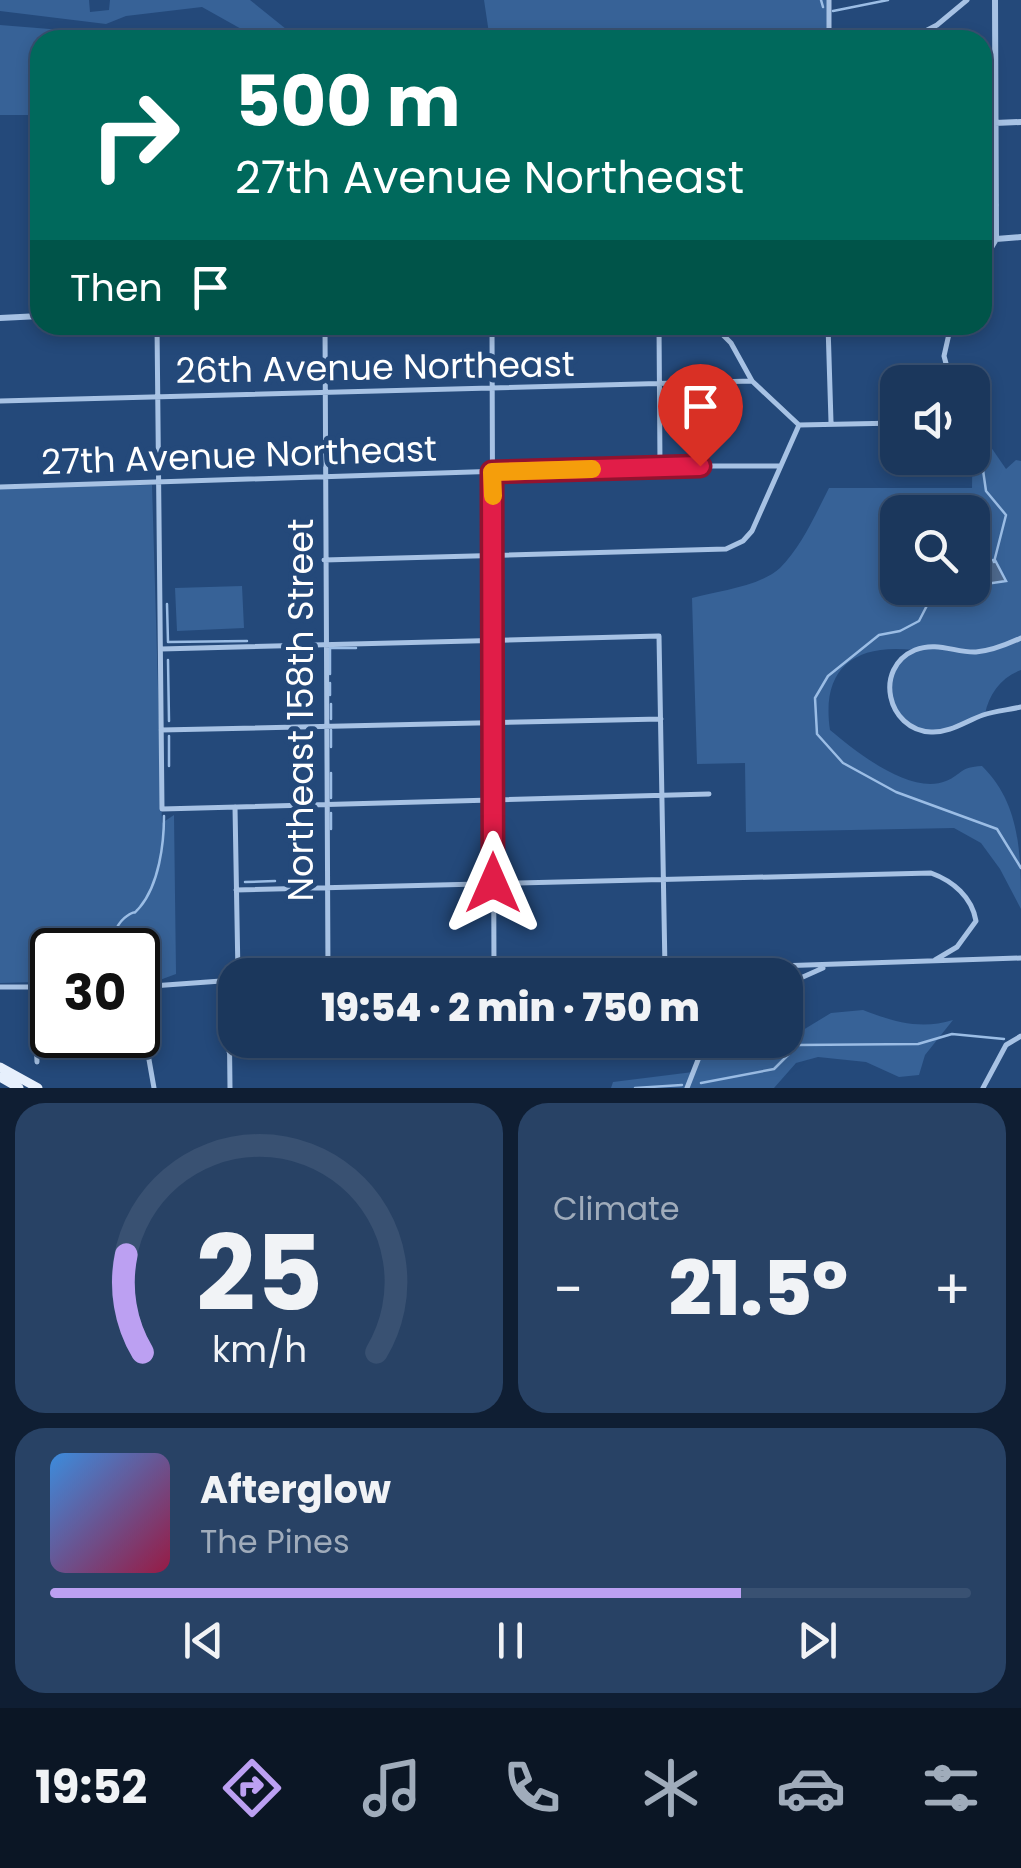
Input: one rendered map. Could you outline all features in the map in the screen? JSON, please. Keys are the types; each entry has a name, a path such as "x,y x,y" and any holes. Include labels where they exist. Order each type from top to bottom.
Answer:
{"main road":[{"path":"0,1067 38,1088"},
{"path":"0,1077 19,1088"}],"street":[{"path":"829,0 829,30"},
{"path":"925,30 954,13 967,0"},
{"path":"992,246 996,239 996,0"},
{"path":"995,124 1021,122"},
{"path":"992,205 996,205"},
{"path":"996,239 1021,237"},
{"path":"0,318 30,316"},
{"path":"157,335 162,809 709,794"},
{"name":"Northeast 158th Street","path":"325,335 328,958"},
{"path":"492,335 494,958"},
{"path":"659,335 660,466"},
{"path":"722,335 752,381 799,425 880,423"},
{"path":"828,335 830,422"},
{"path":"946,365 944,356 949,335"},
{"name":"26th Avenue Northeast","path":"0,401 752,381"},
{"path":"324,560 726,549 743,541 752,531 799,425"},
{"name":"27th Avenue Northeast","path":"0,487 660,466 780,466"},
{"path":"160,649 659,636 665,958"},
{"path":"1021,638 975,652 947,646 916,650 899,660 889,678 889,696 911,727 930,732 949,730 985,714 1021,707"},
{"path":"161,730 660,718"},
{"path":"235,807 236,958"},
{"path":"236,890 931,873 954,885 967,898 976,921 957,947 935,960"},
{"path":"803,967 1021,958"},
{"path":"803,977 826,966"},
{"path":"160,985 218,980"},
{"path":"0,988 34,987 36,1062"},
{"path":"983,1088 1006,1045 1021,1036"},
{"path":"149,1058 154,1088"},
{"path":"229,1058 230,1088"},
{"path":"687,1088 699,1058"}],"shaded area":[{"path":"0,0 89,0 90,12 109,10 110,0 250,0 287,30 243,30 202,7 126,16 106,24 0,11"},
{"path":"484,0 829,0 829,30 488,30"},
{"path":"0,25 62,30 30,30 30,115 0,115"},
{"path":"990,446 1006,469 1016,460 1021,461 1021,670 997,687 985,714 953,728 924,731 900,715 888,688 893,669 914,650 874,651 846,664 831,691 829,709 830,730 901,777 932,784 982,766 1005,797 1016,832 1021,909 981,843 954,828 746,832 745,763 697,764 692,598 750,584 780,568 801,540 829,488 972,488 972,475 990,475"},
{"path":"152,485 162,823 174,815 176,974 160,980 160,928 30,928 30,982 0,983 0,487"},
{"path":"990,560 995,560 1006,581 990,583"},
{"path":"242,586 244,628 177,631 175,588"},
{"path":"863,1010 908,1023 953,1020 925,1055 919,1075 899,1077 866,1062 818,1057 796,1063 774,1088 611,1088 613,1082 693,1072 699,1058 803,1058 803,1030 831,1013"}],"waterway":[{"path":"821,0 823,7"},
{"path":"833,11 888,0"},
{"path":"984,475 986,491 1006,515 994,562"},
{"path":"167,604 168,642 247,641"},
{"path":"927,605 919,621 900,631 879,635 828,676 815,698 817,734 843,763 896,792 997,829 1021,868"},
{"path":"330,674 330,648 356,648"},
{"path":"168,660 169,721"},
{"path":"330,683 330,695"},
{"path":"331,704 331,719"},
{"path":"331,730 331,747"},
{"path":"169,736 169,766"},
{"path":"331,773 331,798"},
{"path":"331,813 331,829"},
{"path":"117,928 135,913 152,887 164,816"},
{"path":"245,882 275,881"},
{"path":"701,1083 774,1069 798,1045 918,1044 952,1034 1004,1039"},
{"path":"635,1088 682,1085"}],"slow traffic":[{"path":"493,496 492,472 592,469"}],"route":[{"path":"493,883 492,472 700,466"}]}
